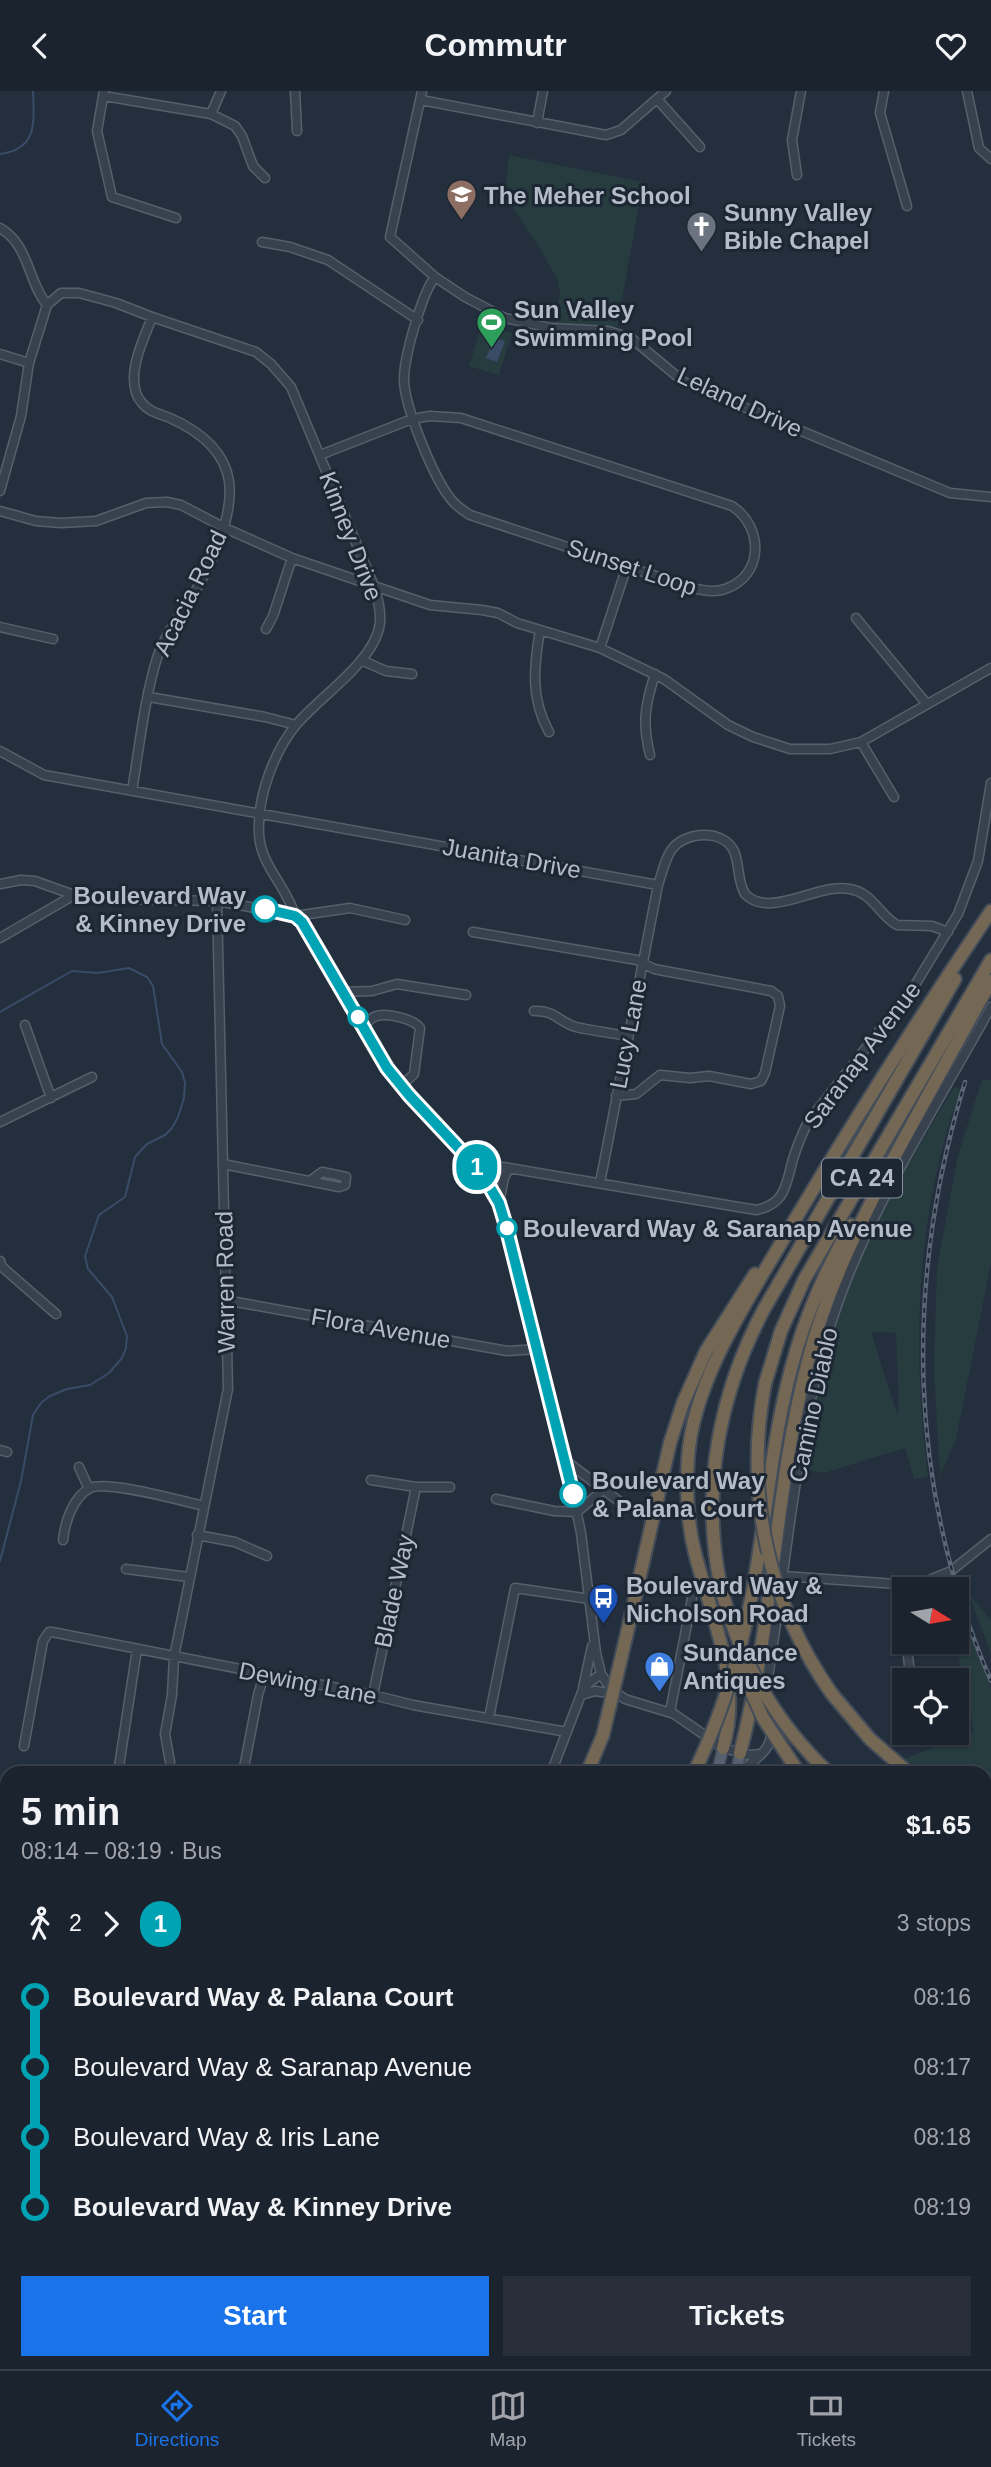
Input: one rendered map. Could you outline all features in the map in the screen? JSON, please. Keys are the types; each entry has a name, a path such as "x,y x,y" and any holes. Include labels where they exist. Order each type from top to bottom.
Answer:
{"highway":[{"name":"CA 24","path":"777,1251 851,1125 991,911"},
{"path":"794,1766 763,1718 744,1679 728,1631 712,1526 713,1472 726,1401 751,1334 934,1016 991,911"},
{"name":"CA 24","path":"901,1766 870,1739 832,1694 789,1619 775,1582 765,1542 759,1503 759,1425 765,1384 781,1331 804,1280 923,1074 985,981 991,960"},
{"path":"697,1766 718,1720 737,1665 750,1611 780,1415 805,1321 834,1258 985,981"},
{"path":"740,1753 756,1685 796,1408 822,1314 842,1261 866,1211 985,981"},
{"path":"590,1766 603,1735 668,1450 682,1403 720,1326 754,1275 777,1251"},
{"path":"723,1748 730,1713 729,1679 691,1538 687,1495 688,1451 697,1411 712,1371 777,1251"},
{"path":"720,1583 737,1637 761,1688 795,1737 822,1766"}],"main road":[{"path":"719,1766 723,1748"},
{"path":"739,1766 740,1753"}],"street":[{"path":"211,114 220,91"},
{"path":"295,91 298,131"},
{"path":"537,123 543,91"},
{"path":"421,95 537,123 606,135 621,130 666,91"},
{"path":"797,176 792,140 801,91"},
{"path":"884,91 880,113 908,206"},
{"path":"967,91 979,148 991,159"},
{"path":"176,218 112,197 97,131 104,94 211,114 235,126 242,136 253,166 265,178"},
{"name":"Leland Drive","path":"421,95 390,237 435,277 505,318 551,328 608,331 631,338 684,382 950,493 991,497"},
{"path":"657,99 700,147"},
{"path":"0,228 11,236 22,250 36,289 47,305 29,363 21,416 0,491"},
{"path":"262,242 290,247 328,260 418,320"},
{"path":"412,419 404,376 411,342 435,277"},
{"name":"Kinney Drive","path":"47,305 61,293 79,293 116,303 256,352 271,364 291,387 374,586 380,613 379,631 361,660 296,725 276,757 269,775 261,813 260,844 292,905 295,916 309,931 387,1068 481,1172 499,1203"},
{"name":"Acacia Road","path":"132,791 161,647 199,585 225,528 230,488 221,457 203,437 181,423 150,410 136,394 134,377 152,317"},
{"path":"0,354 29,363"},
{"name":"Sunset Loop","path":"320,455 412,419 430,416 461,418 732,506 741,512 753,531 756,543 752,567 747,575 726,589 716,591 692,588 463,511 449,497 412,419"},
{"path":"0,511 36,521 61,523 96,521 146,503 167,502 181,505 292,558 430,605 498,613 600,649 655,674 728,725 790,749 830,749 861,742 991,668"},
{"path":"267,629 292,558"},
{"path":"600,649 627,565"},
{"path":"856,618 926,703"},
{"path":"0,627 53,639"},
{"path":"540,630 534,661 534,691 542,720 549,732"},
{"path":"361,660 386,671 412,674"},
{"path":"650,755 644,732 645,714 655,674"},
{"path":"149,697 296,725"},
{"path":"861,742 894,796"},
{"name":"Juanita Drive","path":"0,751 44,775 658,885"},
{"name":"Saranap Avenue","path":"481,1172 492,1167 509,1168 756,1210 772,1206 786,1187 799,1139 808,1122 915,985 966,898 974,872 991,783"},
{"path":"658,885 672,848 686,838 709,834 728,844 734,852 741,889 754,901 771,903 828,890 851,889 873,900 897,925 932,926 948,932"},
{"path":"0,884 21,880 35,881 74,895 102,899 217,901 295,916 342,908 405,920"},
{"name":"Lucy Lane","path":"600,1183 658,885"},
{"path":"0,938 74,895"},
{"name":"Warren Road","path":"170,1762 165,1734 172,1695 174,1657 228,1389 217,901"},
{"path":"473,932 637,960 654,969 771,991 778,996 780,1006 764,1078 757,1083 709,1076 660,1076 636,1094 616,1095"},
{"path":"342,992 372,991 397,984 466,995"},
{"name":"Camino Diablo","path":"761,1754 770,1746 772,1739 765,1705 808,1406 823,1348 839,1298 878,1211 991,1007"},
{"path":"534,1011 554,1013 575,1027 628,1036"},
{"path":"363,1027 372,1018 380,1015 417,1023 421,1033 415,1068 411,1079 401,1086"},
{"path":"25,1025 51,1098"},
{"path":"0,1122 92,1077"},
{"path":"223,1164 310,1181"},
{"path":"509,1168 499,1203 566,1461 577,1512 601,1674 616,1694"},
{"path":"1,1265 56,1314"},
{"name":"Flora Avenue","path":"225,1300 507,1351 537,1349"},
{"path":"566,1461 620,1502"},
{"path":"79,1467 89,1489"},
{"path":"371,1480 416,1487 450,1487"},
{"path":"63,1540 64,1528 72,1509 89,1489 113,1487 204,1506"},
{"name":"Blade Way","path":"373,1695 416,1487"},
{"path":"496,1499 554,1511 577,1512 603,1490"},
{"path":"197,1535 235,1542 267,1556"},
{"path":"938,1577 991,1539"},
{"path":"125,1569 189,1577"},
{"path":"783,1576 892,1584"},
{"path":"489,1718 515,1588 590,1599"},
{"path":"670,1712 693,1593"},
{"name":"Dewing Lane","path":"24,1746 41,1651 48,1632 413,1705 567,1732"},
{"path":"554,1766 581,1695 594,1636"},
{"path":"119,1766 137,1650"},
{"path":"581,1695 590,1682 601,1674"},
{"path":"244,1766 264,1675"},
{"path":"581,1695 595,1691 616,1694 631,1702 670,1712 723,1748 740,1753 761,1754"},
{"path":"746,1766 761,1754"}],"green space":[{"path":"509,155 643,182 617,328 555,323 560,293 558,280 505,196"},
{"name":"Sun Valley Swimming Pool","path":"482,324 512,333 499,375 469,366"},
{"path":"982,1080 991,1080 991,1263 956,1439 940,1476 934,1371 937,1267 958,1155"},
{"path":"954,1087 961,1089 934,1184 921,1281 920,1379 928,1477 914,1479 905,1448 824,1473 804,1470 828,1350 846,1291 880,1216","holes":["871,1332 896,1333 899,1408 897,1414"]},
{"path":"970,1595 991,1620 991,1654 970,1597"},
{"path":"970,1634 991,1688 991,1766 914,1766 904,1759 940,1745 969,1745 969,1734 974,1732 969,1707 969,1668 961,1668 958,1654 970,1654"}],"water":[{"path":"495,338 505,341 497,362 486,358"}],"waterway":[{"path":"0,154 12,151 27,140 33,123 33,91"},
{"path":"0,1012 72,971 98,973 129,968 147,977 153,986 162,1044 182,1072 185,1083 184,1098 172,1128 165,1135 147,1144 135,1157 125,1197 99,1215 85,1256 88,1269 112,1297 127,1336 126,1348 122,1358 109,1373 90,1385 67,1389 50,1396 33,1415 21,1481 0,1561"}],"railway":[{"path":"965,1082 945,1157 932,1233 924,1309 924,1384 930,1459 943,1534 963,1608 991,1681"}],"bus line":[{"name":"1","path":"265,909 295,916 302,922 387,1068 478,1168 491,1186 506,1226 573,1494"}],"place":[{"name":"The Meher School","path":"461,222"},
{"name":"Sunny Valley Bible Chapel","path":"701,253"},
{"name":"Sun Valley Swimming Pool","path":"491,350"},
{"name":"Boulevard Way & Kinney Drive","path":"265,909"},
{"name":"Boulevard Way & Saranap Avenue","path":"507,1228"},
{"name":"Boulevard Way & Palana Court","path":"573,1494"},
{"name":"Boulevard Way & Nicholson Road","path":"603,1626"},
{"name":"Sundance Antiques","path":"660,1693"}]}
